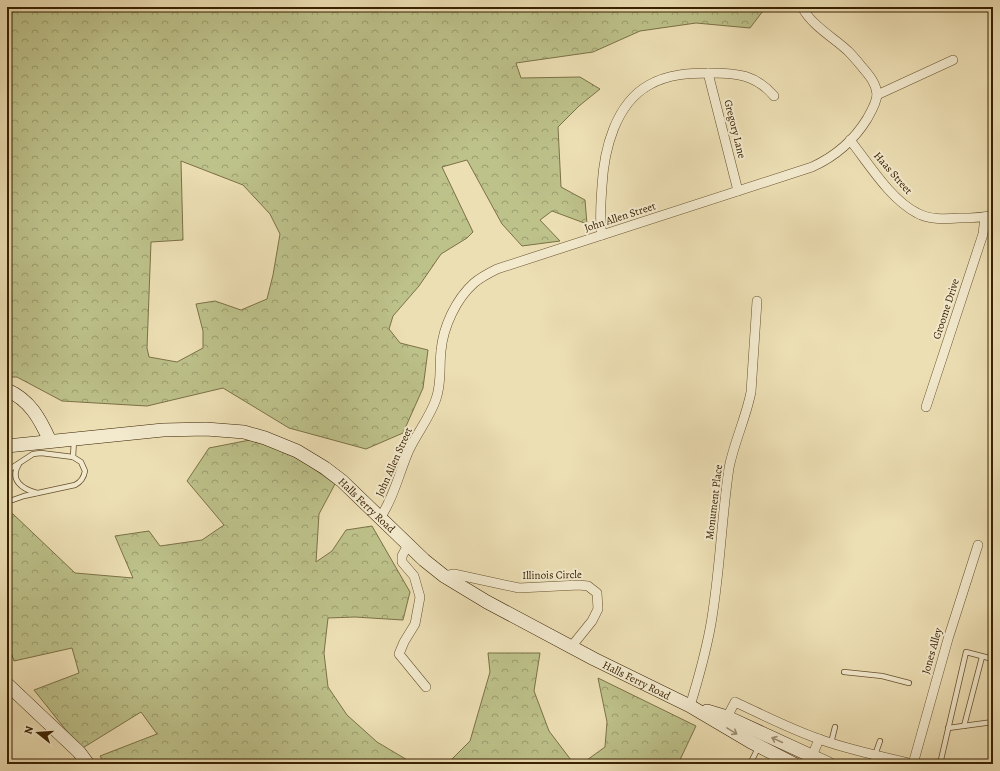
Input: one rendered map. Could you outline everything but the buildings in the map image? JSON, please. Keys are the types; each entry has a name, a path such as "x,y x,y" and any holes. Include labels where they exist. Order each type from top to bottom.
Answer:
{"street":[{"path":"802,7 812,21 848,52 869,74 875,84 877,95 954,60"},
{"name":"Gregory Lane","path":"708,73 738,191"},
{"path":"602,235 600,223 603,178 611,136 625,109 633,98 649,85 680,74 739,74 761,83 774,96"},
{"name":"John Allen Street","path":"380,518 386,508 410,449 436,401 441,386 441,351 448,323 464,295 474,284 486,275 498,270 824,161 835,154 865,123 877,95"},
{"name":"Haas Street","path":"850,140 887,188 917,214 943,219 989,216"},
{"name":"Groome Drive","path":"926,407 989,216"},
{"name":"Monument Place","path":"690,706 702,666 710,628 732,454 751,392 757,301"},
{"path":"7,390 21,398 29,405 40,420 50,441"},
{"name":"Halls Ferry Road","path":"7,446 74,438 186,428 228,430 258,436 297,450 326,468 342,481 408,545 444,576 486,602 570,647 690,706 758,746 794,764"},
{"path":"408,545 402,556 402,562 414,576 420,597 415,624 404,642 399,654 426,687"},
{"name":"Jones Alley","path":"912,764 950,633 978,545"},
{"name":"Illinois Circle","path":"444,576 454,574 519,588 579,585 588,586 597,593 598,609 592,621 570,647"},
{"path":"7,684 78,752 88,764"},
{"path":"727,717 735,702 792,729 819,739 912,764"},
{"name":"Halls Ferry Road","path":"690,706 727,717 810,760 829,764"},
{"path":"810,760 819,739"}],"lane":[{"path":"73,457 74,438"},
{"path":"7,471 33,454 41,453 73,457 81,462 85,470 80,483 7,502"},
{"path":"20,462 15,472 17,481 28,491 37,494"},
{"path":"940,764 966,652 993,660"},
{"path":"964,726 982,657"},
{"path":"844,672 882,676 909,683"},
{"path":"948,728 993,722"},
{"path":"831,743 835,727"},
{"path":"875,755 880,740"},
{"path":"750,764 758,746"}],"green space":[{"path":"7,7 766,7 750,28 696,23 640,31 593,52 516,63 521,78 580,77 600,89 579,106 558,127 561,187 585,200 587,224 552,211 540,220 560,241 522,246 502,224 467,160 442,167 473,232 467,238 441,254 419,286 393,316 389,329 400,343 428,350 423,388 403,433 366,449 289,428 223,388 147,406 62,401 17,377 7,377","holes":["181,161 243,185 270,214 280,234 267,299 241,310 215,301 196,304 203,331 203,348 177,362 149,357 147,348 151,242 183,240"]},
{"path":"250,440 281,449 310,466 335,484 319,514 316,562 332,551 346,530 372,526 410,592 403,620 355,617 328,618 324,653 328,687 347,715 377,742 414,764 105,764 100,756 157,734 141,712 81,749 34,690 79,673 72,648 14,661 7,640 7,515 13,514 75,573 133,578 115,536 149,531 160,546 202,540 224,525 187,481 209,448"},
{"path":"488,653 540,653 534,691 549,731 571,760 587,760 605,747 607,722 598,678 696,726 678,764 447,764 470,741 490,672"}]}
